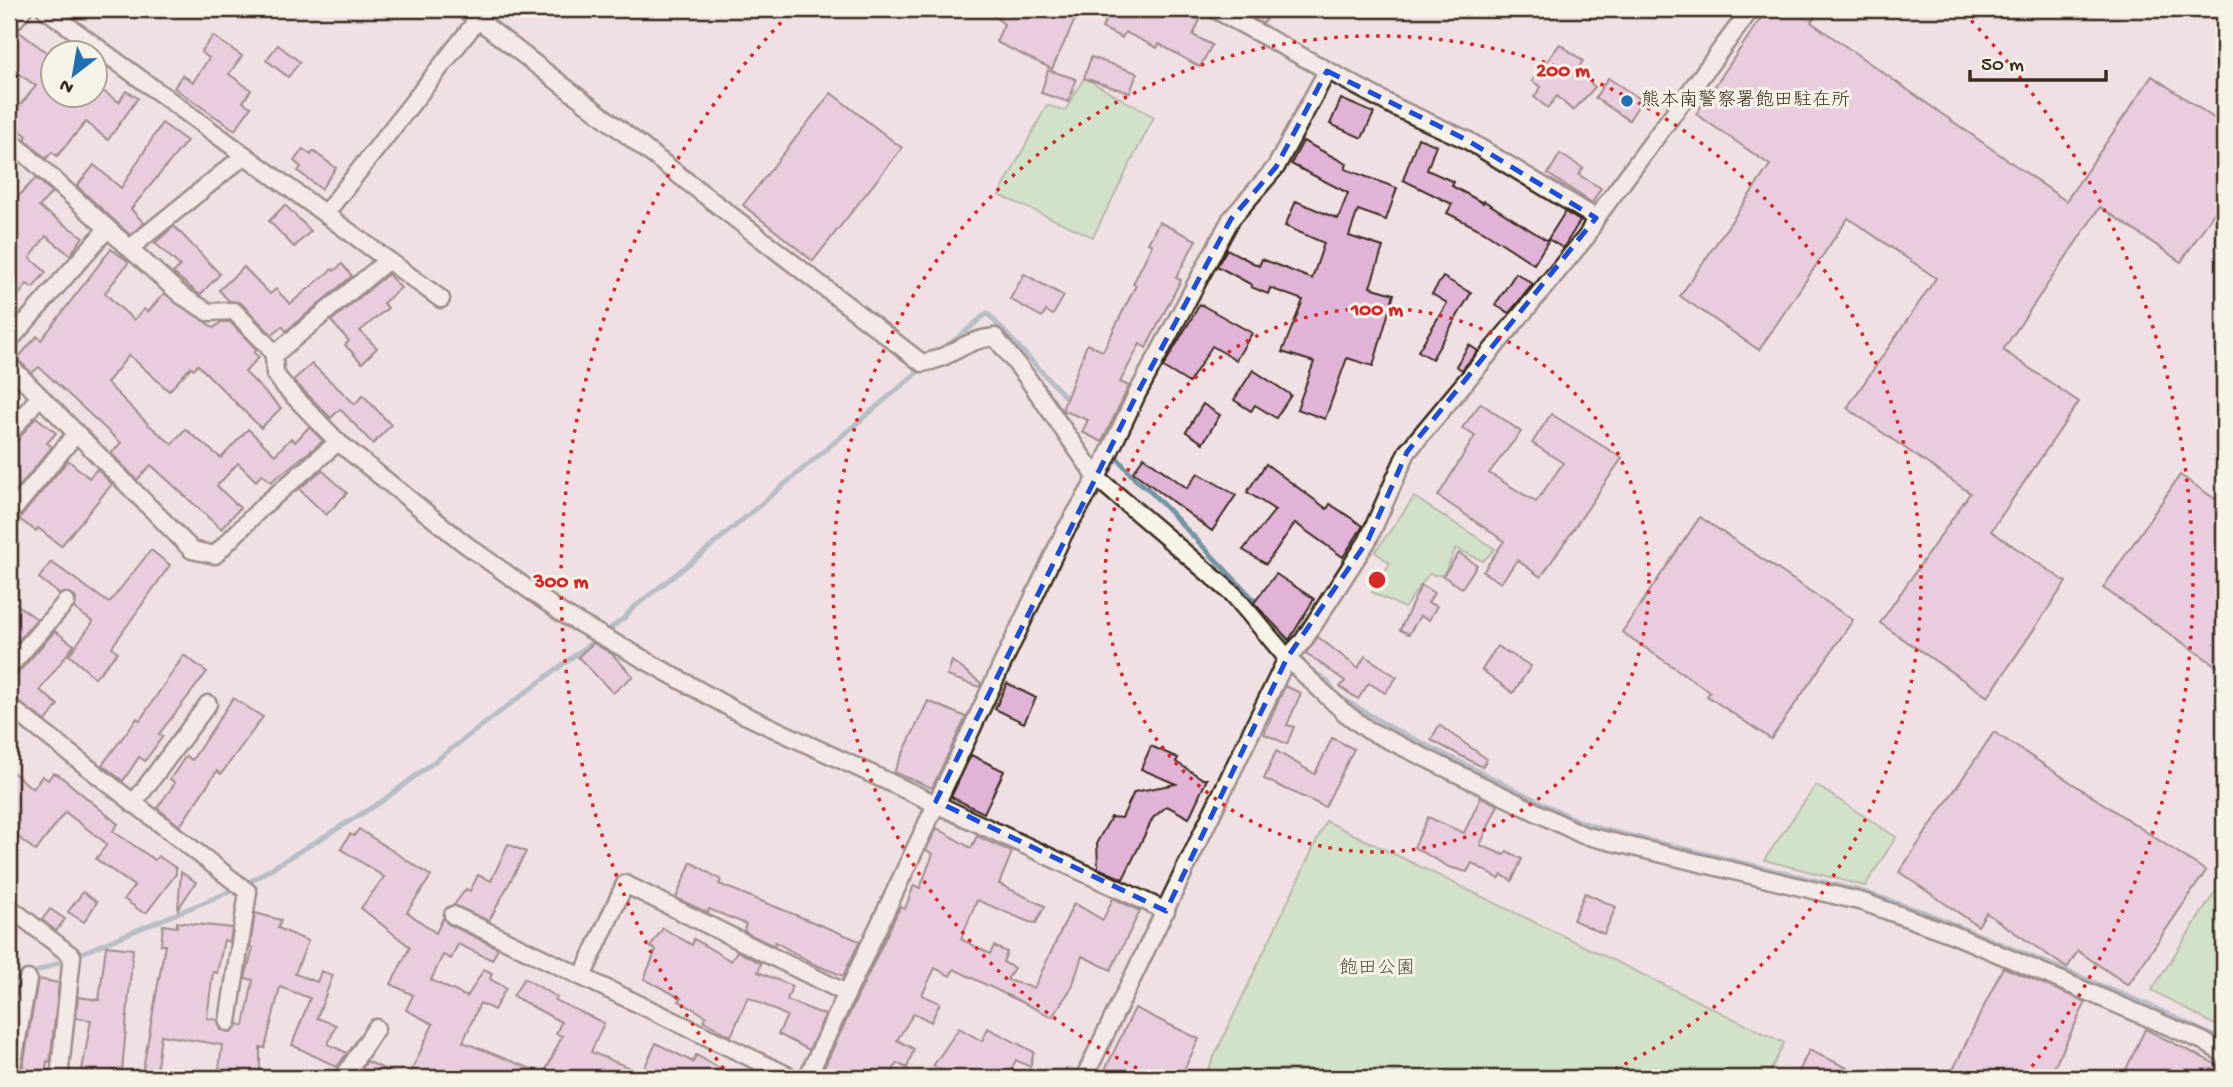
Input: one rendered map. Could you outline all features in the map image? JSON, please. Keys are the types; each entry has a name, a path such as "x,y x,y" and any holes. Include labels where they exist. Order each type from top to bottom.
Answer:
{"street":[{"path":"9,21 19,9"},
{"path":"45,9 440,299"},
{"path":"464,9 482,14 922,363 937,361 975,339 995,337 1026,376 1097,478 1233,594 1287,658 1344,712 1368,730 1583,835 1863,902 1952,934 2203,1041 2224,1054"},
{"path":"1214,9 1327,71 1467,140 1596,218"},
{"path":"1084,1078 1287,658 1303,641 1368,540 1407,452 1587,236 1596,218 1751,9"},
{"path":"325,214 482,14"},
{"path":"807,1078 1064,533 1097,478 1137,394 1231,219 1276,167 1327,71"},
{"path":"9,139 196,306 208,312 234,311 274,355 275,374 280,381 338,442 465,544 563,614 620,649 734,710 936,801 1166,911"},
{"path":"130,248 245,155"},
{"path":"9,341 107,229"},
{"path":"274,355 388,260"},
{"path":"9,365 75,435 192,550 207,556 215,555 263,506 338,442"},
{"path":"9,434 39,397"},
{"path":"9,515 75,435"},
{"path":"9,667 66,602"},
{"path":"133,804 208,704"},
{"path":"9,706 248,892 228,1022"},
{"path":"582,977 625,884 846,993"},
{"path":"9,907 72,956 59,1078"},
{"path":"453,915 793,1078"},
{"path":"10,1078 28,979"},
{"path":"342,1078 376,1028"}],"highlighted area":[{"path":"1327,71 1467,140 1596,218 1407,452 1368,540 1287,658 1166,911 936,801 1137,394 1231,219 1276,167"}],"green space":[{"path":"1084,78 1154,117 1093,237 999,195 1047,105 1065,111"},
{"path":"1414,497 1495,549 1483,561 1456,548 1443,576 1429,574 1404,608 1372,592 1390,563 1375,552"},
{"path":"1816,785 1896,837 1865,886 1764,860"},
{"name":"飽田公園","path":"1326,821 1784,1043 1767,1078 1204,1078"},
{"path":"2221,883 2224,885 2224,1030 2152,990"}],"building":[{"path":"985,9 1080,9 1052,69 996,42 1004,24"},
{"path":"1111,9 1178,9 1200,20 1193,35 1212,45 1200,67 1159,44 1157,48 1125,32 1122,38 1102,28"},
{"path":"1252,9 1272,9 1263,24 1248,16"},
{"path":"1767,9 1820,9 1811,22 2066,201 2152,76 2224,125 2224,198 2181,262 2100,207 2003,350 2079,402 1991,531 2066,582 1988,697 1880,623 1970,493 1847,408 1936,278 1848,218 1759,350 1680,296 1770,165 1696,114"},
{"path":"18,31 38,46 38,108 108,108 108,94 119,102 126,91 138,98 108,140 86,122 57,156 52,152 46,159 25,139 27,136 11,123 15,118 11,116 36,86 9,67 9,42"},
{"path":"213,36 242,56 229,74 251,90 243,102 251,107 235,130 174,88 182,75 193,82 209,58 201,52"},
{"path":"1560,44 1583,61 1577,70 1595,87 1573,111 1557,96 1548,108 1534,97 1541,87 1532,81"},
{"path":"278,45 300,62 288,77 266,60"},
{"path":"1091,57 1137,73 1130,93 1084,78"},
{"path":"1048,70 1076,79 1069,102 1041,93"},
{"path":"1608,78 1642,100 1629,120 1595,98"},
{"path":"831,93 902,148 813,261 743,205"},
{"path":"1341,99 1374,113 1362,138 1330,124"},
{"path":"162,123 187,141 131,209 144,223 130,235 77,186 94,165 121,188"},
{"path":"1418,138 1436,145 1427,170 1454,182 1452,186 1483,203 1484,201 1548,241 1534,264 1483,231 1447,213 1452,204 1403,180"},
{"path":"1303,141 1347,164 1345,169 1397,188 1386,220 1358,210 1349,236 1383,247 1370,287 1394,294 1373,366 1347,358 1325,419 1297,409 1314,362 1282,352 1303,300 1270,288 1268,294 1217,266 1227,249 1259,266 1262,259 1312,279 1324,243 1285,226 1296,201 1338,219 1348,193 1291,164"},
{"path":"303,149 311,155 313,151 336,168 321,189 298,171 301,167 294,161"},
{"path":"1560,154 1583,168 1579,175 1601,188 1592,203 1548,174"},
{"path":"36,178 52,192 39,207 83,237 70,255 46,236 30,258 46,272 33,288 27,284 9,308 9,206"},
{"path":"285,205 311,231 294,247 269,221"},
{"path":"1565,212 1580,221 1563,248 1548,239"},
{"path":"1159,222 1196,240 1176,278 1181,280 1146,348 1140,344 1120,382 1129,386 1102,442 1082,432 1088,420 1062,410 1087,344 1103,351 1136,285 1133,284 1152,245 1148,243"},
{"path":"174,226 220,274 200,295 173,273 180,266 155,243"},
{"path":"111,249 129,262 105,293 115,303 134,320 144,309 148,312 164,293 214,328 221,322 230,322 257,350 254,353 259,357 245,372 281,408 261,428 198,365 194,369 191,367 169,391 129,355 107,383 149,425 172,444 185,429 221,458 248,429 275,455 291,438 295,442 309,427 323,441 271,482 262,474 256,481 238,463 217,486 240,508 221,529 151,465 137,480 111,453 121,443 39,367 32,373 17,359 37,336 41,340"},
{"path":"342,264 352,276 286,331 282,326 272,335 241,303 229,301 219,290 244,267 270,294 276,289 290,304 332,269 334,271"},
{"path":"1516,273 1533,284 1509,313 1495,305"},
{"path":"388,274 401,288 383,303 388,308 360,331 377,348 362,363 345,345 349,341 331,321"},
{"path":"1024,274 1064,296 1053,315 1046,311 1042,317 1010,299"},
{"path":"1443,277 1471,293 1432,359 1418,351 1447,303 1432,294"},
{"path":"1200,304 1252,333 1236,360 1212,346 1189,383 1163,367"},
{"path":"1469,345 1478,351 1462,370 1456,366"},
{"path":"312,364 355,404 363,395 391,425 373,444 340,409 331,418 293,380"},
{"path":"1253,370 1291,395 1276,418 1255,405 1251,411 1234,400"},
{"path":"1481,403 1521,432 1489,473 1536,502 1563,463 1532,443 1551,414 1622,458 1541,577 1517,560 1501,583 1483,572 1504,541 1438,496 1475,436 1462,428"},
{"path":"1203,404 1220,415 1203,443 1186,432"},
{"path":"36,417 56,433 47,443 52,447 9,499 9,444 17,441"},
{"path":"1144,457 1187,488 1198,473 1236,495 1212,531 1133,472"},
{"path":"68,460 89,478 97,469 112,484 61,546 38,528 36,531 19,519"},
{"path":"1266,464 1327,509 1330,504 1363,526 1343,557 1295,523 1266,564 1243,550 1275,510 1247,492"},
{"path":"322,470 347,493 326,515 299,489"},
{"path":"2180,475 2224,505 2224,671 2103,588"},
{"path":"1700,517 1853,620 1771,739 1707,696 1710,692 1622,632"},
{"path":"151,550 170,565 112,647 118,652 95,678 69,655 93,622 75,609 76,599 72,594 59,594 39,578 51,562 109,603"},
{"path":"1459,553 1477,565 1462,588 1443,576"},
{"path":"1276,574 1314,599 1289,640 1254,603"},
{"path":"1421,585 1434,593 1428,603 1437,606 1429,620 1420,616 1409,634 1400,630"},
{"path":"9,599 37,619 9,651"},
{"path":"55,631 74,645 40,690 58,705 46,721 9,696 9,677 17,674"},
{"path":"1318,637 1358,668 1365,656 1397,677 1385,693 1369,683 1358,699 1340,687 1345,681 1306,653"},
{"path":"593,643 612,654 633,676 613,693 578,657"},
{"path":"1497,646 1531,666 1513,693 1482,670"},
{"path":"184,655 207,672 159,734 163,736 145,761 139,757 123,781 102,765 137,718 140,720"},
{"path":"952,661 981,683 980,687 947,676"},
{"path":"1007,683 1036,698 1024,723 995,709"},
{"path":"1285,686 1301,693 1287,725 1294,727 1287,744 1264,734"},
{"path":"233,698 263,717 221,774 217,771 180,826 157,808 175,783 170,779 186,756 192,760"},
{"path":"928,701 966,717 932,788 894,772"},
{"path":"1439,725 1487,759 1482,767 1431,740"},
{"path":"1994,732 2206,871 2128,985 2078,951 2067,968 1986,913 1978,926 1899,872"},
{"path":"1332,738 1354,749 1325,807 1264,779 1276,751 1315,774"},
{"path":"1151,746 1178,758 1176,762 1207,779 1189,818 1167,806 1153,818 1123,879 1098,868 1097,842 1111,817 1122,818 1134,792 1176,784 1141,769"},
{"path":"971,755 1004,771 984,813 951,797"},
{"path":"9,769 33,789 42,776 48,780 53,773 59,775 118,824 113,831 155,860 158,856 176,868 176,874 147,912 142,912 124,899 134,886 96,859 107,844 65,812 36,851 9,830"},
{"path":"1481,797 1498,805 1480,845 1504,855 1507,851 1522,859 1512,881 1502,875 1499,879 1472,863 1467,872 1449,867 1414,847 1428,817 1464,833"},
{"path":"937,828 971,848 977,836 1012,852 999,884 1045,906 1036,923 977,900 961,939 990,954 994,946 1007,952 1003,962 1014,968 1007,980 1034,988 1074,903 1103,920 1113,898 1140,911 1111,970 1082,956 1072,987 1052,1017 954,969 950,976 935,968 922,995 940,1003 931,1022 914,1013 897,1040 914,1049 907,1068 897,1063 890,1078 820,1076 900,907 905,909 914,885 920,888 933,854 926,850"},
{"path":"359,829 431,876 407,912 436,933 443,918 448,924 498,948 492,960 458,944 451,959 443,955 431,980 467,997 484,969 492,973 490,979 506,988 494,1010 480,1003 463,1042 544,1074 562,1036 556,1034 561,1022 513,996 524,978 557,997 555,1000 604,1023 591,1052 642,1073 656,1043 693,1062 696,1055 737,1078 408,1078 433,1024 406,1010 413,995 391,984 410,947 361,908 384,877 341,849 350,834 354,836"},
{"path":"508,844 526,852 489,921 454,905 466,889 470,891 478,875 491,881"},
{"path":"691,862 721,880 719,884 860,941 843,976 816,965 775,942 774,946 747,933 744,930 746,924 709,909 708,913 676,898"},
{"path":"181,872 196,882 178,909"},
{"path":"83,892 97,902 84,922 68,912"},
{"path":"1585,893 1616,907 1604,934 1573,920"},
{"path":"50,909 65,919 56,931 42,920"},
{"path":"255,913 281,920 278,928 308,941 295,974 317,982 321,971 333,975 317,1018 336,1025 328,1044 347,1053 337,1067 292,1045 310,998 280,987 265,1048 260,1047 260,1078 218,1078 222,1045 161,1035 156,1076 142,1074 165,945 161,945 163,925 177,927 177,922 232,928 230,942 224,940 217,973 213,972 207,1018 218,1020 221,1030 231,1032 238,1024 244,1026 253,980 245,978 253,948 250,947"},
{"path":"663,928 692,945 694,939 731,961 737,951 761,963 758,972 792,986 787,1000 825,1015 809,1050 778,1034 787,1016 748,997 731,1036 704,1021 706,1016 679,1001 681,998 644,979 656,950 650,947"},
{"path":"106,946 133,949 122,1072 113,1071 112,1076 82,1070 91,1020 76,1018 78,997 99,1000"},
{"path":"2003,967 2086,1002 2049,1078 1949,1078"},
{"path":"38,979 59,983 50,1062 47,1061 45,1078 21,1078"},
{"path":"9,993 15,993 10,1019 9,1019"},
{"path":"1135,1008 1199,1039 1180,1078 1101,1078"},
{"path":"959,1028 982,1041 988,1028 1034,1052 1030,1067 1016,1060 1007,1078 958,1078 933,1066"},
{"path":"2145,1029 2224,1068 2224,1078 2122,1078"},
{"path":"1809,1050 1869,1078 1796,1078"},
{"path":"367,1061 403,1078 357,1076"}],"waterway":[{"path":"946,348 987,313 1070,402"},
{"path":"9,983 241,887 381,802 624,618 925,366"},
{"path":"1099,436 1135,479 1148,489 1260,606"},
{"path":"1283,632 1307,667 1327,681 1338,696 1388,726 1576,820 1602,829 1864,892 1924,912 2146,1004 2224,1041"}],"place":[{"name":"熊本南警察署飽田駐在所","path":"1627,101"}]}
